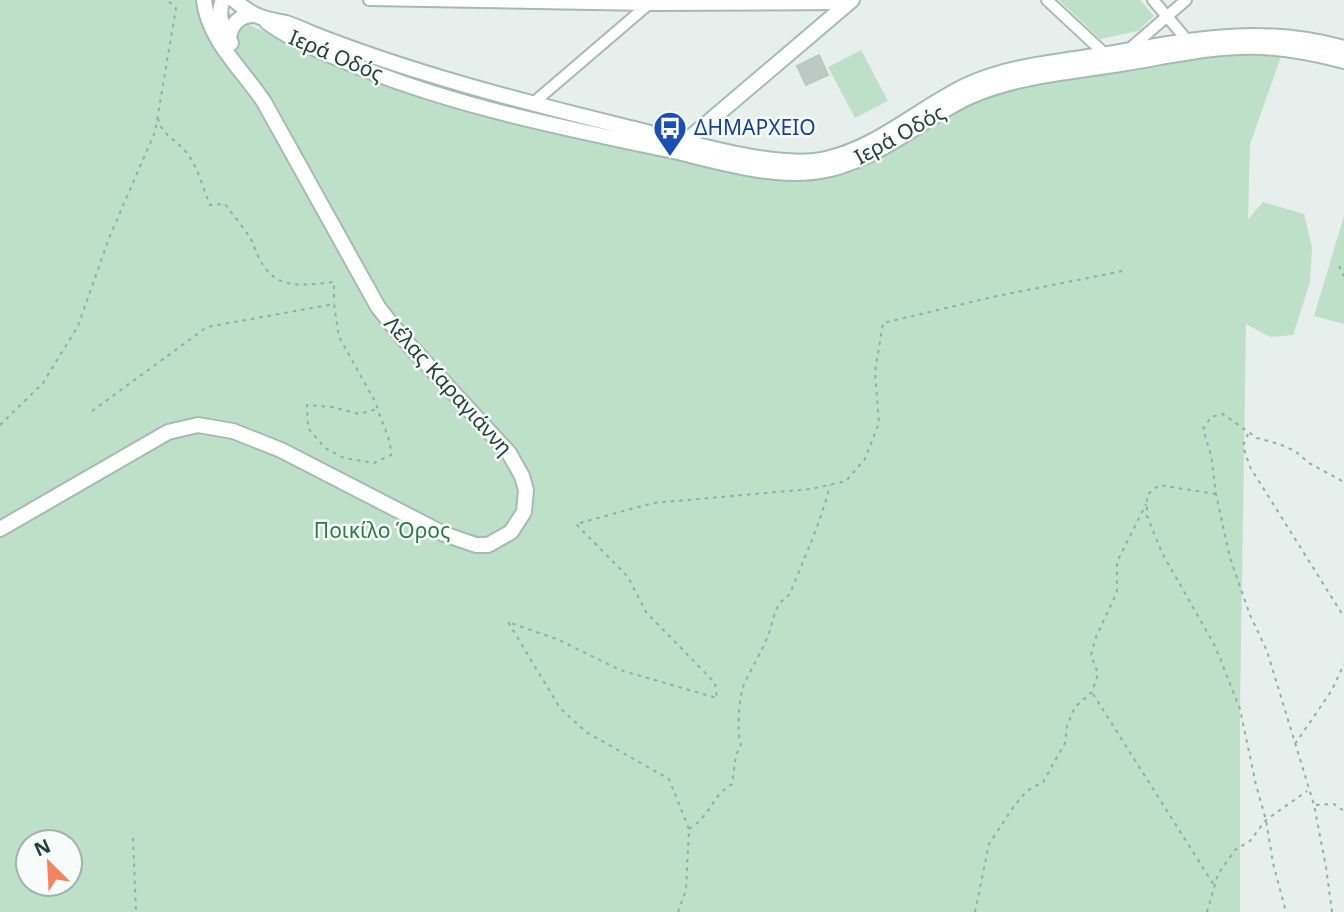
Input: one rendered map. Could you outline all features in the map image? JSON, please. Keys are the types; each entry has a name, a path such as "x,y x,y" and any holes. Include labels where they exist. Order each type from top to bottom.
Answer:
{"main road":[{"name":"Λέλας Καραγιάννη","path":"204,0 208,19 221,44 249,78"},
{"name":"Λέλας Καραγιάννη","path":"0,529 168,432 198,425 233,430 281,450 444,534 476,545 488,545 511,532 524,512 526,489 509,453 400,335 379,307 220,22 223,0"},
{"name":"Ιερά Οδός","path":"234,0 283,34 363,69 474,106 728,162 796,173 829,169 866,157 971,97 1018,82 1191,52 1241,47 1278,48 1344,61"},
{"path":"686,141 849,2"},
{"path":"229,38 235,22 244,16 259,17"},
{"name":"Ιερά Οδός","path":"259,17 288,24 418,72 532,104 774,160 809,162 862,147 955,92 981,80 1024,68 1187,40 1260,35 1344,48"}],"street":[{"path":"369,0 849,2"},
{"path":"1047,0 1105,54"},
{"path":"1153,0 1187,40"},
{"path":"1127,51 1186,0"},
{"path":"532,104 651,2"}],"path":[{"path":"0,425 43,383 78,326 109,238 155,132 176,8 167,0"},
{"path":"158,116 159,125 185,150 210,205 225,204 254,244 260,263 270,276 302,286 334,282 339,337 377,409 391,440 391,455 374,463 344,458 325,448 307,428 307,405 332,407 359,414 377,409"},
{"path":"1339,266 1344,276"},
{"path":"678,912 685,890 689,829 669,779 586,732 560,708 508,622 559,640 620,670 717,698 715,683 646,612 628,577 576,524 653,503 811,489 846,481 864,459 879,423 875,372 883,323 997,296 1123,271"},
{"path":"92,411 207,327 334,304"},
{"path":"1332,912 1314,805 1267,650 1250,615 1230,558 1216,494 1211,455 1203,429 1210,416 1223,415 1248,433 1296,451 1309,463 1344,482"},
{"path":"1248,433 1243,446 1250,467 1344,617"},
{"path":"689,829 702,821 722,790 732,784 736,754 741,745 737,736 744,683 768,637 781,602 790,595 794,578 805,559 814,530 825,508 830,484"},
{"path":"1216,494 1159,485 1147,495 1147,516 1162,553 1215,646 1240,709 1286,912"},
{"path":"975,912 989,844 1027,791 1043,782 1065,743 1066,726 1075,707 1092,692 1098,674 1091,655 1096,637 1117,592 1117,562 1147,503"},
{"path":"1295,744 1332,690 1344,664"},
{"path":"1092,692 1214,885"},
{"path":"1207,912 1218,874 1235,850 1250,841 1266,820 1308,791"},
{"path":"1314,805 1334,804 1344,811"},
{"path":"133,838 136,912"}],"green space":[{"name":"Ποικίλο Όρος","path":"0,0 211,0 245,23 334,62 753,171 920,133 966,106 998,92 1223,52 1282,54 1250,144 1248,219 1263,202 1304,214 1312,247 1310,282 1293,335 1270,337 1246,324 1240,912 0,912"},
{"path":"1059,0 1140,0 1154,16 1138,31 1100,39"},
{"path":"861,50 888,101 855,118 828,67"},
{"path":"1344,216 1344,324 1314,316"}],"building":[{"path":"819,55 828,75 806,85 797,66"}],"place":[{"name":"ΔΗΜΑΡΧΕΙΟ","path":"670,158"}]}
